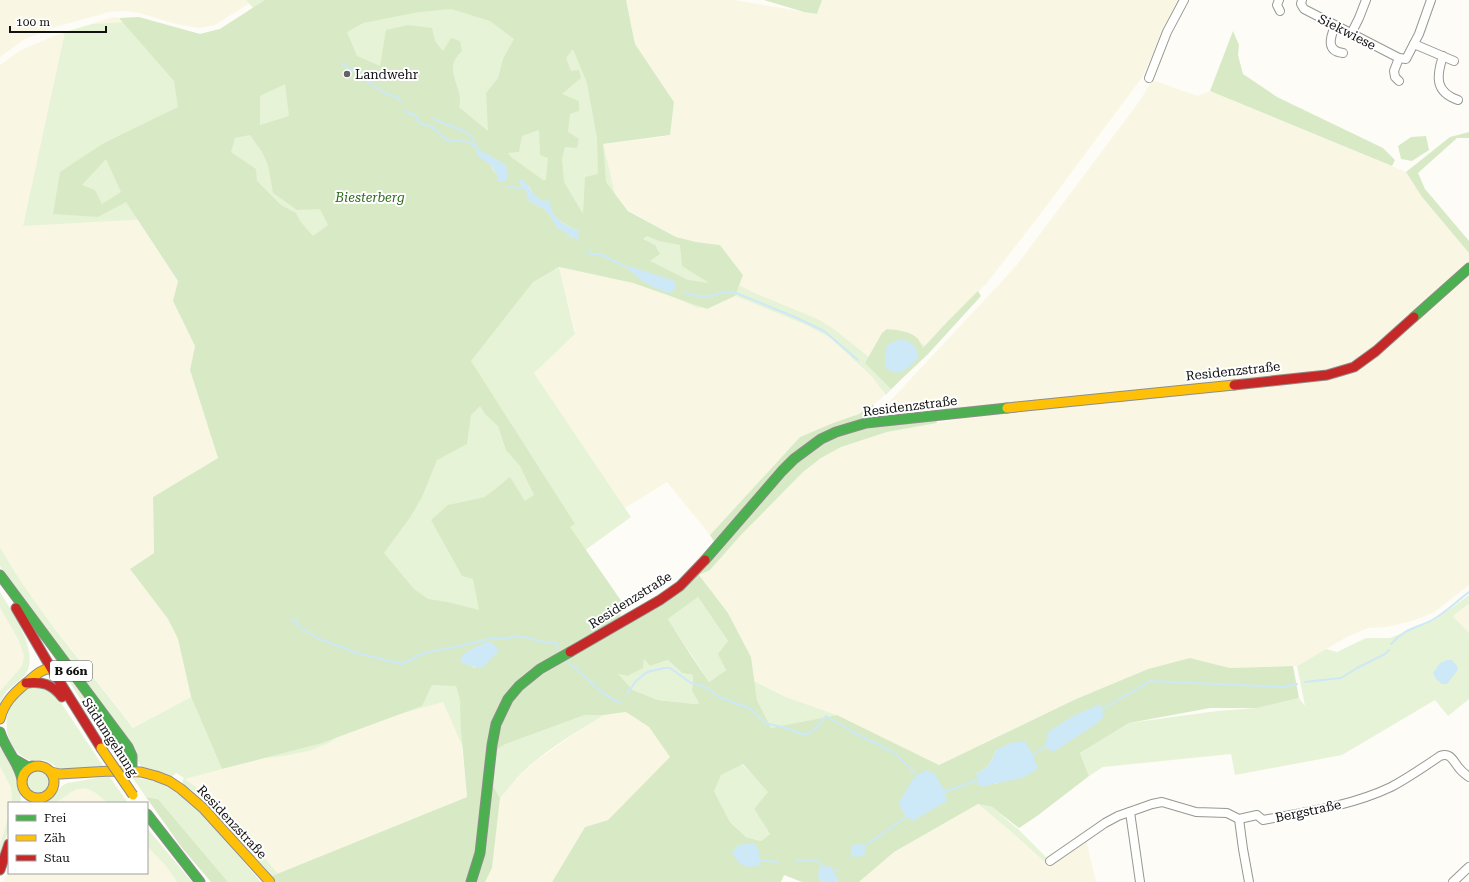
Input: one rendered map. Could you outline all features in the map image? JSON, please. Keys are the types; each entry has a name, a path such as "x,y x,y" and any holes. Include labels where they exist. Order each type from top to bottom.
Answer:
{"main road":[{"name":"Residenzstraße","path":"471,882 480,853 492,744 496,724 508,699 519,686 540,669 660,600 680,586 715,549 782,471 807,448 821,439 836,432 866,423 1319,376 1340,372 1354,367 1376,351 1469,268"},
{"name":"B 66n","path":"0,575 128,747 132,756 132,771"},
{"name":"Südumgehung","path":"0,581 83,720 136,799"},
{"name":"B 66n","path":"28,680 35,662 36,649 30,632"},
{"name":"B 66n","path":"0,719 5,703 9,697 42,669 51,668"},
{"name":"B 66n","path":"28,680 50,684 56,688 70,708 83,720"},
{"path":"0,732 3,744 22,773 23,787 27,802"},
{"path":"13,759 28,767 42,766 51,772 54,779 53,787 49,794 29,802"},
{"path":"22,778 25,772 33,766"},
{"name":"Residenzstraße","path":"51,772 55,774 79,774 101,771 132,771 155,775 169,781 194,797 270,882"},
{"name":"Residenzstraße","path":"53,787 79,774"},
{"path":"25,792 34,798 39,798"},
{"path":"148,815 200,882"},
{"path":"0,870 8,847"}],"street":[{"path":"1149,78 1167,32 1184,0"},
{"path":"1279,0 1277,5 1280,11"},
{"name":"Siekwiese","path":"1302,0 1301,4 1304,9 1402,59"},
{"path":"1351,34 1366,0"},
{"path":"1399,81 1395,77 1394,71 1414,44 1428,12 1431,0"},
{"path":"1335,26 1330,44 1339,53 1344,53"},
{"path":"1414,44 1454,61"},
{"path":"1443,56 1438,71 1438,80 1445,93 1458,100"},
{"name":"Bergstraße","path":"1050,861 1105,823 1130,812 1162,802 1196,812 1227,813 1239,819 1257,815 1263,820 1309,812 1359,799 1390,787 1445,754 1448,755 1469,777"},
{"path":"1130,812 1140,882"},
{"path":"1239,819 1242,849 1249,882"},
{"path":"1453,882 1469,867"}],"shaded area":[{"path":"0,0 247,0 250,3 215,25 199,28 176,24 139,13 127,11 109,12 55,27 25,39 0,57"},
{"path":"626,0 734,0 817,14 822,0 1178,0 1143,76 987,283 947,322 923,349 882,333 869,357 834,329 818,319 739,285 743,275 720,245 696,242 676,237 628,210 606,182 603,144 669,136 674,102 635,44"},
{"path":"113,17 119,18 174,81 126,202 178,281 174,301 195,346 190,370 218,458 153,497 154,553 130,569 168,619 178,639 191,697 134,728 35,603 14,572 0,547 0,65 21,50 54,36"},
{"path":"1152,80 1198,96 1210,91 1406,172 1422,197 1469,253 1469,263 1373,347 1351,363 1326,371 1213,381 983,406 878,414 1016,266 1141,99"},
{"path":"559,267 633,283 707,309 735,296 806,325 829,337 887,392 881,399 859,414 800,437 710,535 667,482 625,508 534,373 575,331"},
{"path":"1469,274 1469,585 1433,613 1412,621 1387,627 1368,628 1347,637 1297,666 1230,668 1190,658 1148,669 1076,699 939,765 837,715 786,697 754,681 751,657 728,613 699,575 710,570 741,535 803,472 821,458 841,447 887,432 986,414 1342,375"},
{"path":"1469,604 1469,633 1453,616"},
{"path":"0,608 18,639 24,656 22,666 0,691"},
{"path":"456,686 467,797 278,874 254,844 184,778 322,743"},
{"path":"626,712 649,727 671,757 608,820 585,827 552,882 485,882 492,868 500,798 517,778 536,761 580,730 604,715"},
{"path":"0,766 11,788 12,802 8,802 8,818 0,844"},
{"path":"81,788 94,790 106,802 56,802 71,792"},
{"path":"978,804 1048,865 1086,839 1096,882 859,882 894,852"},
{"path":"148,847 166,866 177,882 3,882 8,870 8,874 148,874"}],"green space":[{"name":"Biesterberg","path":"246,0 626,0 630,32 650,77 603,143 616,199 634,218 701,250 738,288 739,285 818,319 834,329 869,357 865,363 911,335 929,349 886,395 872,377 829,337 806,325 723,291 715,305 698,308 636,280 556,266 555,270 559,267 575,334 534,373 631,517 584,551 466,754 443,702 385,718 340,735 329,743 309,751 284,756 244,760 161,552 224,455 207,353 182,288 150,219 23,226 65,32 92,24 145,21 200,34 220,29 253,8"},
{"name":"Biesterberg","path":"265,0 626,0 635,44 674,102 670,135 603,144 606,182 628,211 676,237 696,242 720,245 743,275 735,296 707,309 633,283 559,267 533,282 471,361 575,524 570,527 622,602 620,620 664,603 715,543 710,535 800,437 859,414 874,404 871,415 874,426 936,419 937,423 887,432 841,447 821,458 803,472 741,535 710,570 699,575 728,613 751,657 757,700 771,728 837,715 939,765 1076,699 1148,669 1190,658 1230,668 1293,666 1299,698 1257,708 1210,708 1129,723 1080,753 1089,776 1019,828 992,807 978,804 894,852 859,882 836,882 838,880 818,877 822,882 802,882 784,875 781,882 552,882 585,827 608,820 670,757 649,727 626,712 604,715 585,715 506,744 496,750 492,784 500,798 492,868 485,882 277,882 272,876 467,797 460,700 456,686 432,685 422,706 322,743 222,769 191,697 178,639 168,619 130,569 154,553 153,497 218,458 190,370 195,346 173,301 178,281 126,202 98,217 53,214 60,172 104,143 178,107 174,81 119,18 139,17 200,34 220,29","holes":["451,9 490,21 514,39 503,59 498,78 486,93 488,131 459,107 460,96 453,73 453,68 457,56 462,51 460,41 451,38 443,51 435,41 432,28 408,25 386,30 380,66 357,56 347,32 363,23 419,12","573,49 587,83 597,138 598,174 585,177 583,214 564,182 562,159 565,147 577,148 579,139 568,132 570,114 579,111 579,101 562,94 581,78 579,70 571,71 566,58","285,84 289,116 260,125 260,96","539,130 540,155 548,158 546,180 543,180 511,157 508,153 519,152 522,136","250,135 262,152 268,165 273,193 297,210 320,209 328,225 313,236 300,221 296,213 281,205 257,181 256,169 231,152 235,138","483,152 506,165 498,175 494,172","106,159 121,192 102,204 95,190 82,185","520,181 530,187 532,193 539,199 545,202 549,199 552,211 558,220 579,231 572,239 566,232 558,229 549,214 542,208 527,200 529,197","647,236 659,241 680,245 682,266 709,283 688,280 650,261 660,254 655,245 643,239","480,406 485,414 498,426 506,450 520,466 534,495 525,501 510,477 485,497 448,505 431,520 462,576 473,579 479,610 448,602 428,599 414,589 384,553 411,516 422,497 437,460 467,444 471,415","698,597 728,641 718,654 726,670 709,682 668,619","489,642 493,643 475,668 460,661 484,644","644,659 650,666 668,660 682,673 693,675 692,691 699,703 695,704 658,700 633,690 618,674 627,676 643,668","996,750 997,784 976,774 987,767","743,764 768,792 754,809 770,834 761,841 746,837 730,822 714,791 721,775"]},
{"path":"764,0 822,0 817,14 804,12"},
{"path":"1233,31 1239,45 1238,55 1243,74 1277,97 1383,148 1395,160 1392,166 1210,91"},
{"path":"1469,132 1469,138 1457,138 1418,173 1425,189 1469,241 1469,253 1422,197 1406,172 1450,137"},
{"path":"1426,136 1429,150 1412,161 1401,159 1398,146 1411,137"},
{"path":"978,291 981,296 928,354 891,389 865,363 882,333 887,329 904,331 912,334 918,339 923,348"},
{"path":"0,547 14,571 46,617 133,728 191,697 222,769 185,779 233,818 278,874 272,876 212,808 195,792 184,785 182,782 184,778 176,773 173,776 141,766 0,566"},
{"path":"0,592 17,620 27,642 30,663 27,672 8,690 0,702 0,691 22,666 24,656 18,639 0,608"},
{"path":"1469,595 1469,604 1453,616 1469,633 1469,699 1448,716 1435,700 1342,755 1235,775 1231,754 1103,767 1089,776 1080,753 1129,723 1217,711 1257,708 1299,698 1305,706 1297,666 1326,649 1337,652 1366,638 1390,638 1420,626 1436,619"},
{"path":"698,597 728,641 726,670 709,682 668,619"},
{"path":"31,622 125,751 126,764 123,764 112,748"},
{"path":"644,659 650,666 668,660 682,673 693,675 692,691 699,703 695,704 658,700 633,690 617,674 627,676"},
{"path":"754,681 786,697 837,715 771,729 757,700"},
{"path":"33,686 40,686 55,694 103,766 60,770 47,761 29,760 13,748 7,732 8,714 15,698"},
{"path":"585,715 604,715 558,744 536,761 516,779 500,798 492,784 496,750 506,744"},
{"path":"0,747 17,774 18,787 21,797 20,802 12,802 11,788 0,766"},
{"path":"742,764 769,792 754,809 770,834 761,841 746,837 730,822 714,791 720,775"},
{"path":"38,770 43,771 49,777 49,787 43,793 38,794 33,793 27,787 26,782 27,777 33,771"},
{"path":"109,776 127,802 106,802 93,791 88,789 78,789 55,802 44,802 49,800 62,786 67,783"},
{"path":"132,777 163,783 178,792 194,805 261,882 228,882 158,799 146,797"},
{"path":"146,797 158,799 228,882 211,882 182,848"},
{"path":"978,804 992,807 1019,830 1050,861 1086,839 1048,865"},
{"path":"8,818 8,833 0,853 0,844"},
{"path":"148,829 192,882 177,882 166,866 148,847"}],"water":[{"path":"476,152 483,152 506,165 508,177 504,182 497,181 498,175 490,165 480,158"},
{"path":"522,179 540,199 545,202 550,198 551,207 554,214 563,224 579,231 578,236 572,239 566,232 558,229 549,214 542,208 526,199 529,197 519,181"},
{"path":"629,266 675,281 675,288 671,293 653,287 636,276 628,268"},
{"path":"900,339 908,341 913,345 917,351 917,359 902,371 889,371 885,367 887,345"},
{"path":"489,642 493,643 499,651 482,668 467,665 460,661 464,654 468,651 476,646"},
{"path":"1447,660 1452,660 1458,667 1457,671 1447,684 1442,684 1436,679 1433,673 1440,663"},
{"path":"1100,704 1104,717 1092,727 1053,752 1045,747 1048,732 1073,716"},
{"path":"1025,741 1033,755 1038,769 1022,778 979,787 976,774 989,764 996,750 1010,743"},
{"path":"925,770 934,773 945,791 947,801 913,821 904,813 899,802 913,779"},
{"path":"754,843 760,853 759,866 749,867 742,865 732,852 738,845"},
{"path":"861,843 867,852 857,858 851,852 851,846"},
{"path":"830,866 838,880 836,882 822,882 818,877 819,868"}],"waterway":[{"path":"341,63 385,93 399,98 400,102"},
{"path":"404,109 407,113 415,115 419,123 431,126 447,140 461,141 474,145 480,154"},
{"path":"433,119 466,132 471,136 476,146"},
{"path":"507,187 526,188"},
{"path":"575,237 580,240"},
{"path":"587,250 590,254 600,254 630,269"},
{"path":"684,292 704,296 725,292 736,293 797,318 824,331 858,360"},
{"path":"1391,644 1396,638 1406,631 1438,616 1469,592"},
{"path":"291,619 296,621 299,627 320,639 357,653 402,664 424,653 492,638 504,639 515,636 528,638 556,643 558,649"},
{"path":"1305,682 1341,678 1385,654 1389,650"},
{"path":"568,663 606,695 621,703"},
{"path":"627,694 636,681 647,672 670,668 691,683 704,686 719,697 751,709 765,723 790,729 801,734 808,734 816,728 826,716 851,731 895,753 919,777"},
{"path":"1101,710 1150,681 1284,687 1297,684"},
{"path":"1030,756 1047,746"},
{"path":"944,792 981,779"},
{"path":"863,847 908,816"},
{"path":"850,857 854,854"},
{"path":"759,860 779,862"},
{"path":"796,860 816,861 826,868"},
{"path":"831,871 833,872 837,869"}],"traffic: fast":[{"path":"1414,317 1469,268"},
{"path":"705,560 782,471 794,459 821,439 836,432 866,423 1007,408"},
{"path":"0,575 128,747 132,756 132,771"},
{"path":"471,882 480,853 492,745 496,724 508,699 519,686 540,669 570,652"},
{"path":"0,732 18,766 22,779"},
{"path":"14,759 28,767 33,766"},
{"path":"148,815 200,882"}],"traffic: slow":[{"path":"1007,408 1234,385"},
{"path":"0,719 10,699 17,691 37,674 43,670 51,668"},
{"path":"101,748 133,795"},
{"path":"35,766 41,766 51,773 54,782 53,788 47,795 41,798 35,798 25,791 22,785 22,779 29,769 35,766"},
{"path":"51,772 60,774 110,771 141,772 169,781 203,808 270,882"}],"traffic: jam":[{"path":"1234,385 1327,375 1354,367 1376,351 1414,317"},
{"path":"570,652 660,600 680,586 705,560"},
{"path":"16,608 51,668 101,748"},
{"path":"26,683 46,684 62,697"},
{"path":"0,870 8,847"}],"place":[{"name":"Landwehr","path":"347,74"}]}
